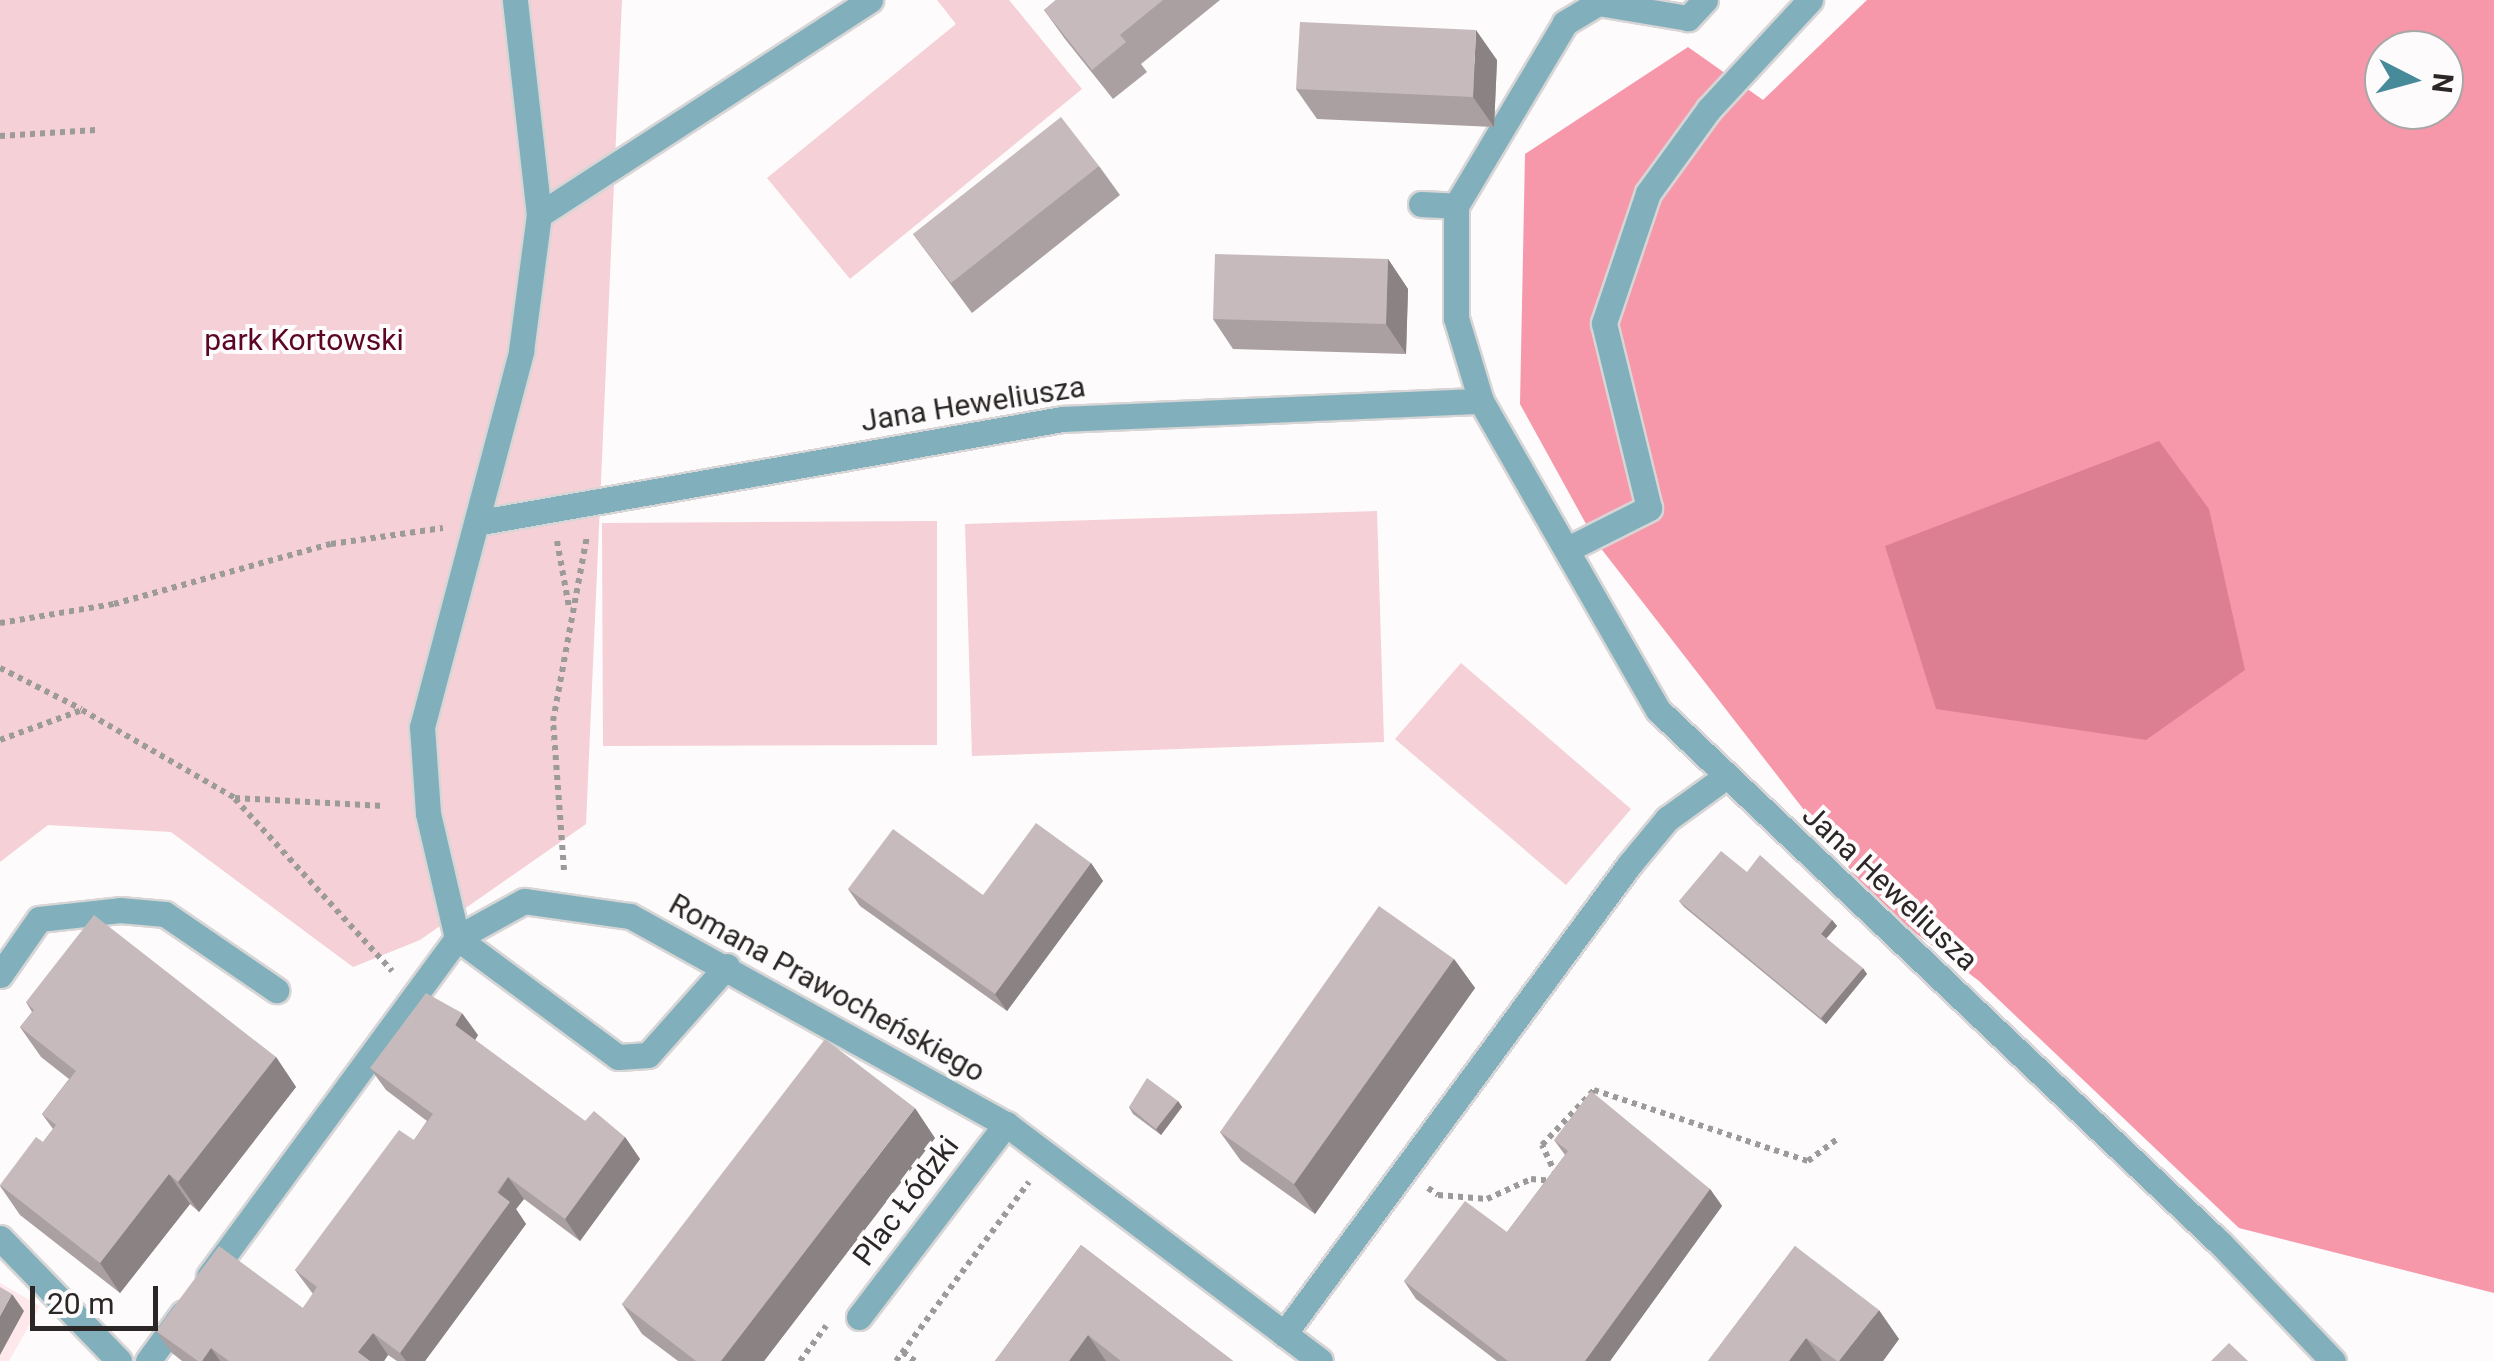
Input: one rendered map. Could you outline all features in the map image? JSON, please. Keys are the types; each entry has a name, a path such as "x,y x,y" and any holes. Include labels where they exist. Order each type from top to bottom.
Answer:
{"street":[{"path":"515,0 539,214 521,352 482,522 422,727 428,814 457,938 618,1057 648,1055 727,966"},
{"path":"539,214 870,0"},
{"path":"1420,204 1456,206 1565,24 1598,4 1688,18 1705,0"},
{"path":"1568,549 1649,508 1604,323 1648,193 1709,110 1810,0"},
{"name":"Jana Heweliusza","path":"1456,206 1456,318 1480,401 1658,710 2221,1244 2333,1361"},
{"name":"Jana Heweliusza","path":"482,522 1062,419 1480,401"},
{"path":"1284,1334 1628,865 1666,820 1725,776"},
{"name":"Romana Prawocheńskiego","path":"148,1361 457,938 524,900 630,916 727,966 1006,1124 1320,1361"},
{"path":"0,975 38,919 120,910 165,914 276,990"},
{"name":"Plac Łódzki","path":"848,1315 1006,1124"},
{"path":"0,1238 119,1361"}],"path":[{"path":"0,136 96,130"},
{"path":"564,870 552,721 582,542 616,498"},
{"path":"552,510 570,615"},
{"path":"0,623 114,604 330,544 482,522"},
{"path":"0,668 82,710 234,798 401,980"},
{"path":"0,740 82,710"},
{"path":"234,798 384,806"},
{"path":"1423,1184 1438,1195 1487,1198 1531,1179 1559,1182 1542,1145 1594,1090 1808,1161 1838,1139"},
{"path":"896,1361 1034,1175"},
{"path":"800,1361 848,1315"},
{"path":"903,1352 915,1361"}],"shaded area":[{"path":"1867,0 2494,0 2494,1293 2239,1228 1979,981 1877,904 1596,542 1520,404 1525,154 1688,47 1763,100"},
{"path":"2159,441 2209,509 2245,670 2146,740 1936,709 1885,546"},
{"path":"0,1283 40,1306 9,1361 0,1361"}],"green space":[{"name":"park Kortowski","path":"0,0 622,0 586,824 420,940 353,967 171,832 48,825 0,862"},
{"path":"937,0 1009,0 1082,89 850,279 767,178 956,24"},
{"path":"1377,511 1384,742 972,756 965,524"},
{"path":"937,521 937,745 603,746 602,523"},
{"path":"1461,663 1631,809 1566,885 1395,739"}],"building":[{"path":"1056,0 1163,0 1120,35 1126,42 1092,70 1044,10"},
{"path":"1300,22 1476,30 1473,97 1296,89"},
{"path":"1061,117 1099,166 951,283 913,234"},
{"path":"1215,254 1388,259 1386,324 1213,319"},
{"path":"1036,823 1091,863 995,994 848,889 893,829 983,895"},
{"path":"1721,851 1747,872 1760,855 1832,920 1821,934 1863,968 1821,1018 1679,901"},
{"path":"1379,906 1454,959 1294,1184 1220,1132"},
{"path":"94,915 276,1057 178,1182 169,1174 100,1263 0,1185 36,1137 43,1142 56,1125 42,1114 76,1071 20,1027 34,1010 26,1002"},
{"path":"426,993 462,1013 455,1025 585,1121 594,1111 625,1137 565,1219 508,1177 497,1192 510,1202 400,1353 373,1333 358,1352 370,1361 229,1361 211,1348 198,1361 156,1331 219,1246 303,1308 317,1287 295,1270 399,1130 414,1140 433,1114 370,1068"},
{"path":"825,1039 915,1108 721,1361 696,1361 622,1304"},
{"path":"1147,1078 1178,1101 1156,1129 1129,1107"},
{"path":"1591,1091 1710,1189 1585,1361 1508,1361 1404,1281 1465,1201 1507,1232 1568,1151 1554,1140"},
{"path":"1081,1245 1233,1361 1121,1361 1088,1335 1069,1361 995,1361"},
{"path":"1795,1246 1879,1310 1839,1361 1806,1338 1789,1361 1708,1361"},
{"path":"0,1287 12,1294 0,1316"},
{"path":"2229,1343 2248,1361 2211,1361"}]}
